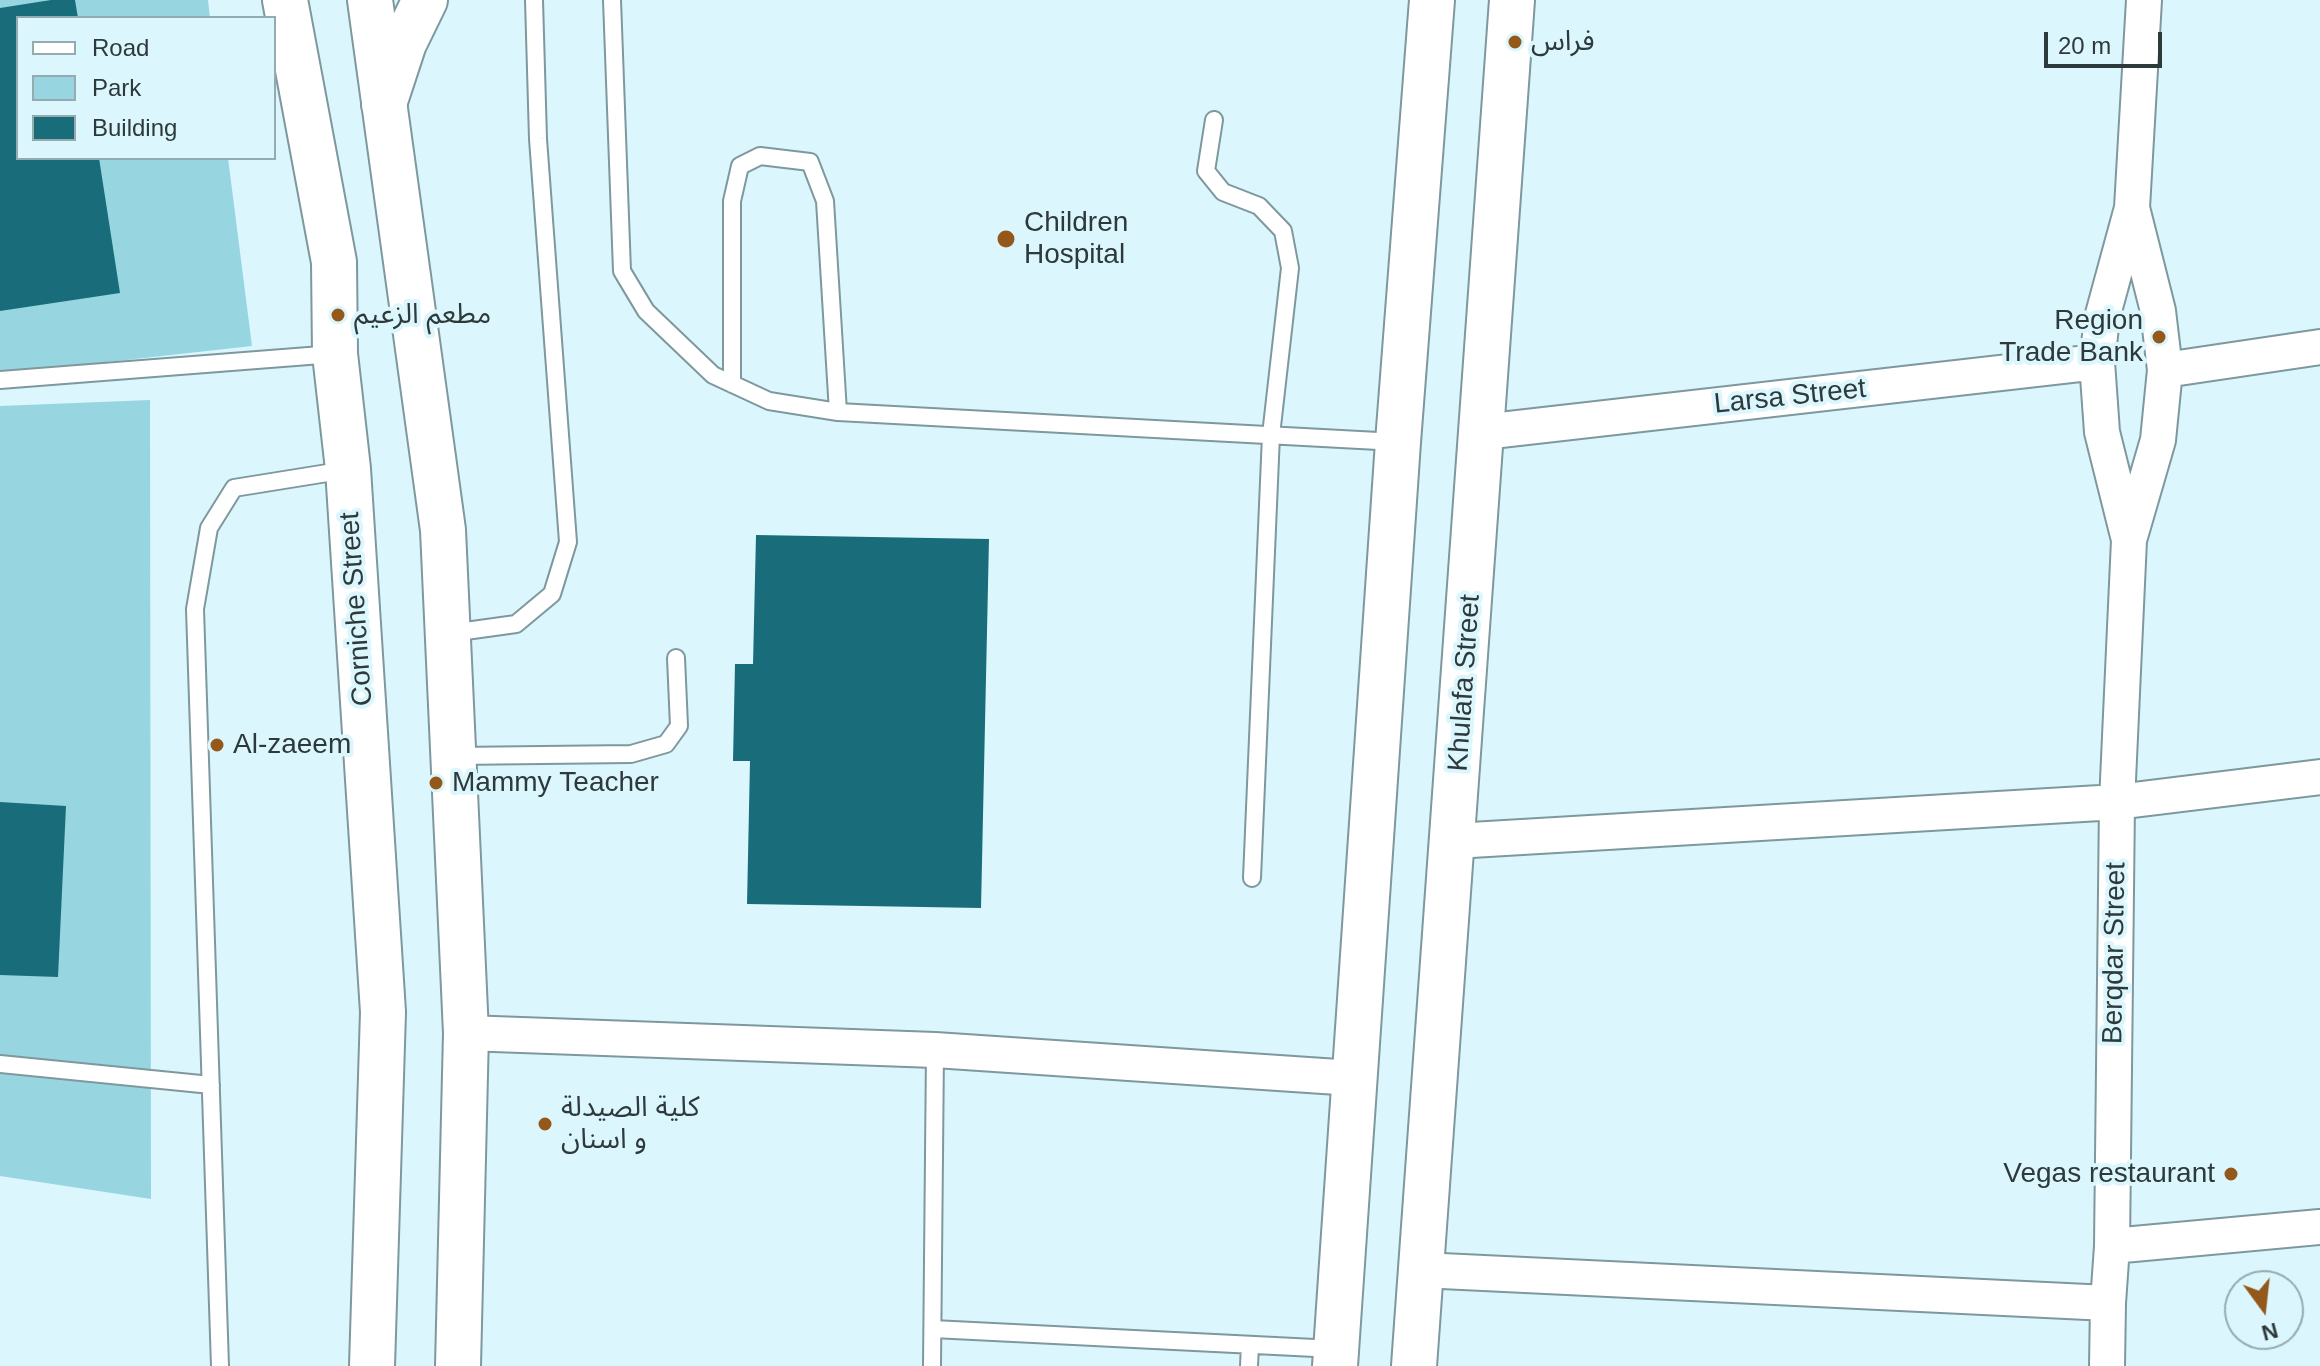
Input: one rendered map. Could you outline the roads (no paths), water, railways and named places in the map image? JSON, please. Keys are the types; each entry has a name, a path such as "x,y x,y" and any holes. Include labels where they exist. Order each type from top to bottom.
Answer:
{"street":[{"name":"Corniche Street","path":"285,0 334,262 335,354 348,469 383,1012 372,1366"},
{"path":"370,0 443,530 466,1033 458,1366"},
{"path":"384,104 404,43 425,0"},
{"path":"1336,1358 1353,1078 1432,0"},
{"name":"Khulafa Street","path":"1414,1366 1512,0"},
{"name":"Berqdar Street","path":"2129,540 2102,432 2097,362 2102,318 2132,208 2144,0"},
{"name":"Berqdar Street","path":"2107,1366 2112,1246 2117,802 2129,540 2158,440 2165,370 2158,311 2132,208"},
{"path":"2165,370 2320,347"},
{"name":"Larsa Street","path":"1483,432 2097,362"},
{"path":"1454,841 2117,802 2320,777"},
{"path":"466,1033 935,1050 1353,1078"},
{"path":"2112,1246 2320,1227"},
{"path":"1421,1270 2108,1303"}],"lane":[{"path":"447,633 516,624 552,594 568,542 538,139 534,0"},
{"path":"612,0 622,271 646,311 713,375 769,401 838,412 1398,442"},
{"path":"1214,120 1206,171 1223,192 1259,206 1283,231 1290,268 1271,435 1252,878"},
{"path":"732,384 732,201 740,166 760,156 810,162 825,201 838,412"},
{"path":"0,380 335,354"},
{"path":"220,1366 195,609 209,528 234,488 348,469"},
{"path":"453,756 631,754 666,744 679,726 676,658"},
{"path":"932,1366 935,1050"},
{"path":"0,1064 211,1085"},
{"path":"933,1329 1250,1345 1336,1358"},
{"path":"1249,1366 1250,1345"}],"place":[{"name":"فراس","path":"1515,42"},
{"name":"Children Hospital","path":"1006,239"},
{"name":"مطعم الزعيم","path":"338,315"},
{"name":"Region Trade Bank","path":"2159,337"},
{"name":"Al-zaeem","path":"217,745"},
{"name":"Mammy Teacher","path":"436,783"},
{"name":"كلية الصيدلة و اسنان","path":"545,1124"},
{"name":"Vegas restaurant","path":"2231,1174"}]}
